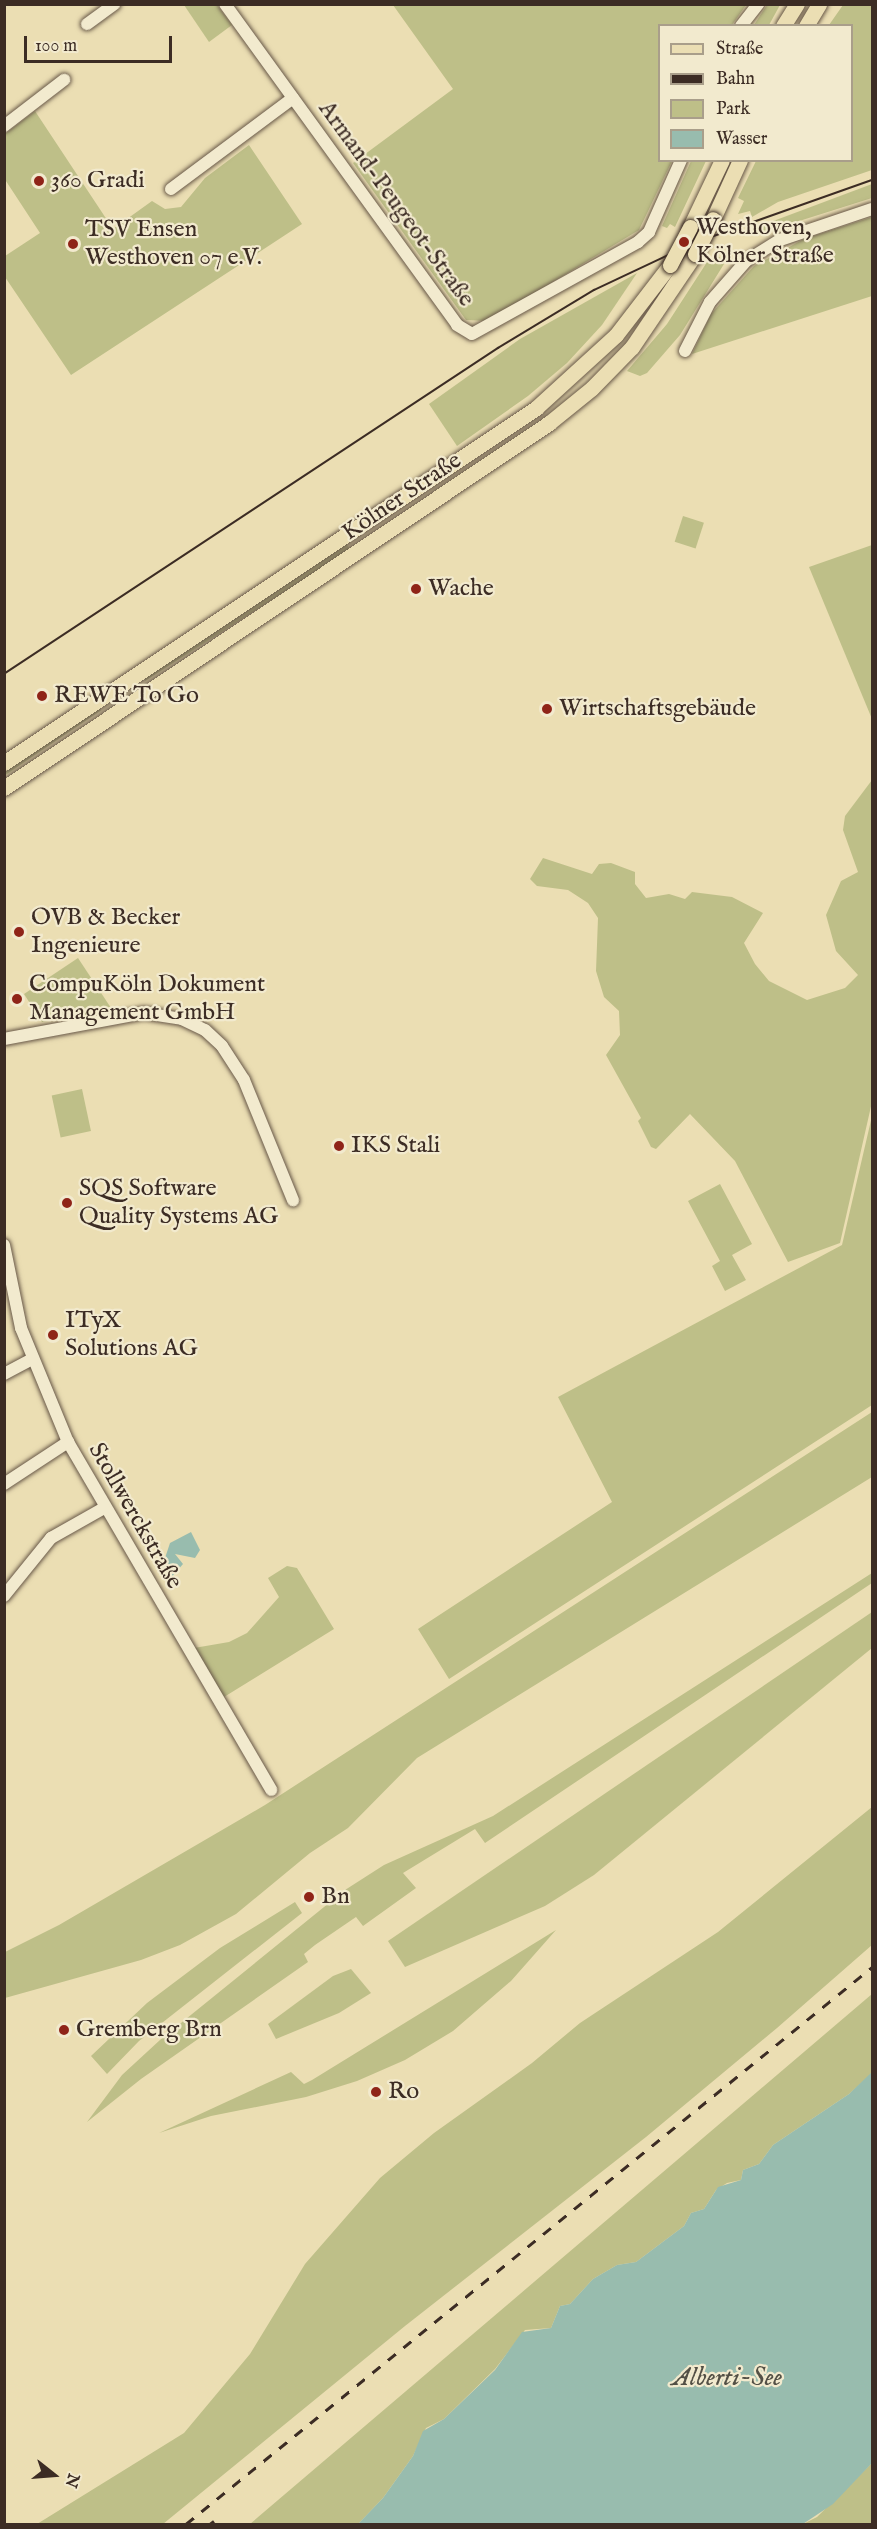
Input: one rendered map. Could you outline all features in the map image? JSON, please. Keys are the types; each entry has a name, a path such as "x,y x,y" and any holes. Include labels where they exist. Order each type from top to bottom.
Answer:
{"main road":[{"path":"784,24 796,4"},
{"path":"807,24 819,4"},
{"name":"Kölner Straße","path":"4,763 537,408 616,335 670,265 721,162"},
{"name":"Kölner Straße","path":"4,788 131,701 352,558 549,423 592,388 632,347 695,254 739,162"},
{"path":"121,686 131,701"}],"street":[{"path":"87,24 115,4"},
{"name":"Armand-Peugeot-Straße","path":"225,4 457,325 472,334 487,329 638,242 649,231 680,162"},
{"path":"743,24 758,4"},
{"path":"4,126 64,80"},
{"name":"Armand-Peugeot-Straße","path":"171,189 293,98"},
{"path":"685,351 710,302 746,261 790,236 873,210"},
{"path":"4,1039 144,1013 175,1017 205,1030 227,1051 246,1083 293,1200"},
{"name":"Stollwerckstraße","path":"4,1245 21,1328 68,1442 104,1508 271,1790"},
{"path":"4,1374 32,1359"},
{"path":"4,1484 68,1442"},
{"path":"4,1596 51,1539 104,1508"}],"green space":[{"path":"184,5 217,5 232,25 209,42"},
{"path":"393,5 746,5 733,24 658,24 658,162 672,162 639,230 488,321 466,320 353,163 453,89"},
{"path":"767,5 780,5 770,24 755,24"},
{"path":"843,5 872,5 872,170 778,202 752,217 750,211 738,214 744,201 738,198 756,162 853,162 853,24 830,24"},
{"path":"35,111 113,229 152,201 165,209 181,207 205,178 249,145 302,224 71,375 5,277 5,256 40,233 4,178 5,134"},
{"path":"691,162 706,162 675,227 670,224 667,228 662,226"},
{"path":"872,184 872,198 761,233 755,228"},
{"path":"872,217 872,296 692,354 711,314 754,266 804,239"},
{"path":"718,255 724,264 680,335 647,373 640,376 627,371 667,324 709,259 714,262"},
{"path":"637,273 602,325 567,363 528,396 457,446 429,404 520,339"},
{"path":"683,516 704,523 696,548 675,542"},
{"path":"346,543 350,550 145,681 145,677"},
{"path":"872,545 872,719 809,567"},
{"path":"99,707 101,710 5,775 4,771"},
{"path":"872,780 872,1102 840,1243 788,1262 735,1161 690,1114 656,1149 651,1147 638,1121 641,1118 606,1055 620,1035 619,1011 604,997 596,971 598,918 588,903 568,890 537,886 530,879 543,858 592,874 599,864 611,863 635,872 635,884 646,898 669,894 685,899 692,892 732,897 763,913 744,943 755,964 769,981 807,1000 845,988 858,975 836,951 826,915 841,881 858,872 843,830 845,816"},
{"path":"78,958 113,1011 42,1022 24,994"},
{"path":"82,1089 91,1131 61,1138 52,1095"},
{"path":"872,1116 872,1405 449,1679 418,1629 612,1502 558,1397 842,1245"},
{"path":"720,1184 752,1244 732,1255 746,1280 725,1291 712,1266 720,1261 688,1201"},
{"path":"872,1412 872,1477 417,1758 348,1828 310,1853 236,1914 180,1945 141,1960 5,1998 5,1952 59,1925 265,1805"},
{"path":"287,1566 297,1568 334,1629 224,1697 194,1648 229,1642 247,1633 279,1597 268,1578"},
{"path":"872,1573 872,1583 485,1843 475,1829 403,1873 416,1888 363,1926 356,1917 315,1945 304,1954 308,1962 141,2079 87,2122 122,2075 160,2040 345,1890 384,1865 493,1816"},
{"path":"872,1612 872,1648 594,1875 545,1906 405,1967 388,1941"},
{"path":"872,1807 872,1945 777,2028 646,2137 405,2326 163,2524 37,2524 184,2433 250,2354 305,2264 380,2178 434,2133 532,2063 580,2023 718,1932"},
{"path":"295,1902 302,1913 139,2041 107,2074 91,2056 147,2003 220,1948"},
{"path":"556,1930 511,1981 453,2031 405,2060 357,2081 306,2097 211,2116 159,2133 291,2072 304,2084 312,2080"},
{"path":"351,1969 371,1993 339,2013 276,2039 268,2024 333,1976"},
{"path":"872,1994 872,2072 869,2076 849,2094 773,2145 759,2164 743,2170 741,2180 727,2183 716,2190 704,2209 691,2213 684,2226 636,2262 617,2265 593,2279 570,2304 560,2306 551,2328 525,2330 495,2369 444,2419 426,2428 413,2456 383,2498 358,2524 250,2524"},
{"path":"872,2463 872,2524 803,2524 817,2517"}],"water":[{"path":"191,1532 200,1550 195,1558 175,1554 183,1564 170,1579 161,1570 170,1543"},
{"name":"Alberti-See","path":"872,2072 872,2463 833,2504 803,2524 358,2524 383,2498 413,2456 423,2431 444,2419 495,2370 522,2332 551,2328 560,2306 570,2304 593,2279 617,2265 636,2262 684,2226 691,2213 704,2209 718,2187 741,2180 743,2170 759,2164 773,2145 849,2094"}],"tram line":[{"path":"4,674 498,348 594,290 694,243 872,180"}],"railway":[{"path":"186,2524 872,1967"},
{"path":"210,2524 214,2521"}],"place":[{"name":"360 Gradi","path":"39,181"},
{"name":"Westhoven, Kölner Straße","path":"684,242"},
{"name":"TSV Ensen Westhoven 07 e.V.","path":"73,244"},
{"name":"Wache","path":"416,589"},
{"name":"REWE To Go","path":"42,696"},
{"name":"Wirtschaftsgebäude","path":"547,709"},
{"name":"OVB & Becker Ingenieure","path":"19,932"},
{"name":"CompuKöln Dokument Management GmbH","path":"17,999"},
{"name":"IKS Stali","path":"339,1146"},
{"name":"SQS Software Quality Systems AG","path":"67,1203"},
{"name":"ITyX Solutions AG","path":"53,1335"},
{"name":"Bn","path":"309,1897"},
{"name":"Gremberg Brn","path":"64,2030"},
{"name":"Ro","path":"376,2092"}]}
